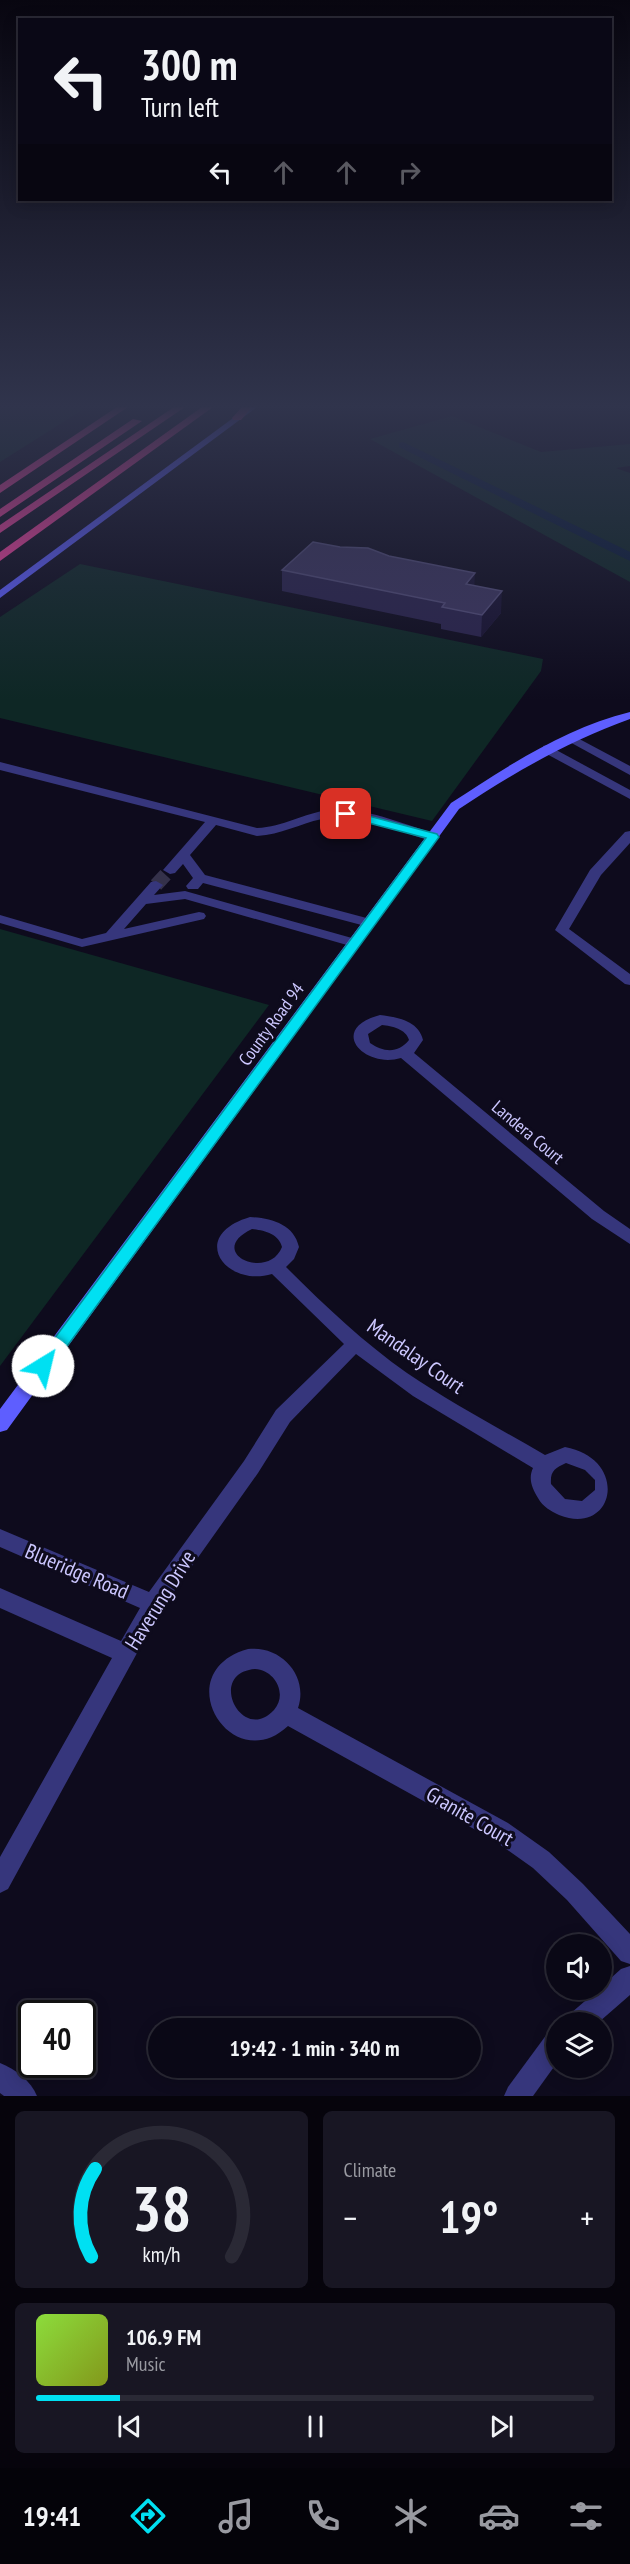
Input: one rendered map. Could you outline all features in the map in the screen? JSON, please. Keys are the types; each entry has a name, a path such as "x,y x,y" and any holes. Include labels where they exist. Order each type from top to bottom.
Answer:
{"highway":[{"path":"0,514 14,505"},
{"path":"0,530 37,505"},
{"path":"0,556 71,505"}],"street":[{"path":"0,595 121,505"},
{"name":"County Road 94","path":"0,1424 455,806 507,770 547,749 630,715"},
{"path":"570,738 630,771"},
{"path":"547,749 630,795"},
{"path":"0,766 257,832 273,833 328,814 346,814 433,837"},
{"path":"170,870 213,821"},
{"path":"630,835 596,873 562,930 630,981"},
{"path":"183,855 200,878 369,923"},
{"path":"185,895 200,878"},
{"path":"110,937 156,885"},
{"path":"142,901 185,895 354,943"},
{"path":"0,919 82,943 199,916"},
{"name":"Landera Court","path":"404,1053 598,1215 630,1238"},
{"name":"Mandalay Court","path":"275,1266 327,1320 403,1380 458,1416 545,1465"},
{"name":"Haverung Drive","path":"0,1881 153,1604 251,1467 283,1416 355,1344"},
{"name":"Blueridge Road","path":"0,1538 153,1604"},
{"path":"0,1598 126,1654"},
{"name":"Granite Court","path":"286,1713 500,1830 541,1860 630,1952"},
{"path":"591,2012 630,1978"},
{"path":"518,2096 546,2057"},
{"path":"0,2076 24,2096"}],"green space":[{"path":"490,505 630,505 630,582"},
{"path":"80,564 543,659 541,671 432,821 0,718 0,617"},
{"path":"0,929 269,1005 0,1366"}],"building":[{"path":"313,542 340,547 368,548 389,556 475,573 466,584 502,591 482,615 442,607 445,603 282,570"}],"waterway":[{"path":"524,505 630,557"}],"tunnel":[{"path":"156,885 170,870"}],"route":[{"path":"43,1366 433,837 346,814"}]}
